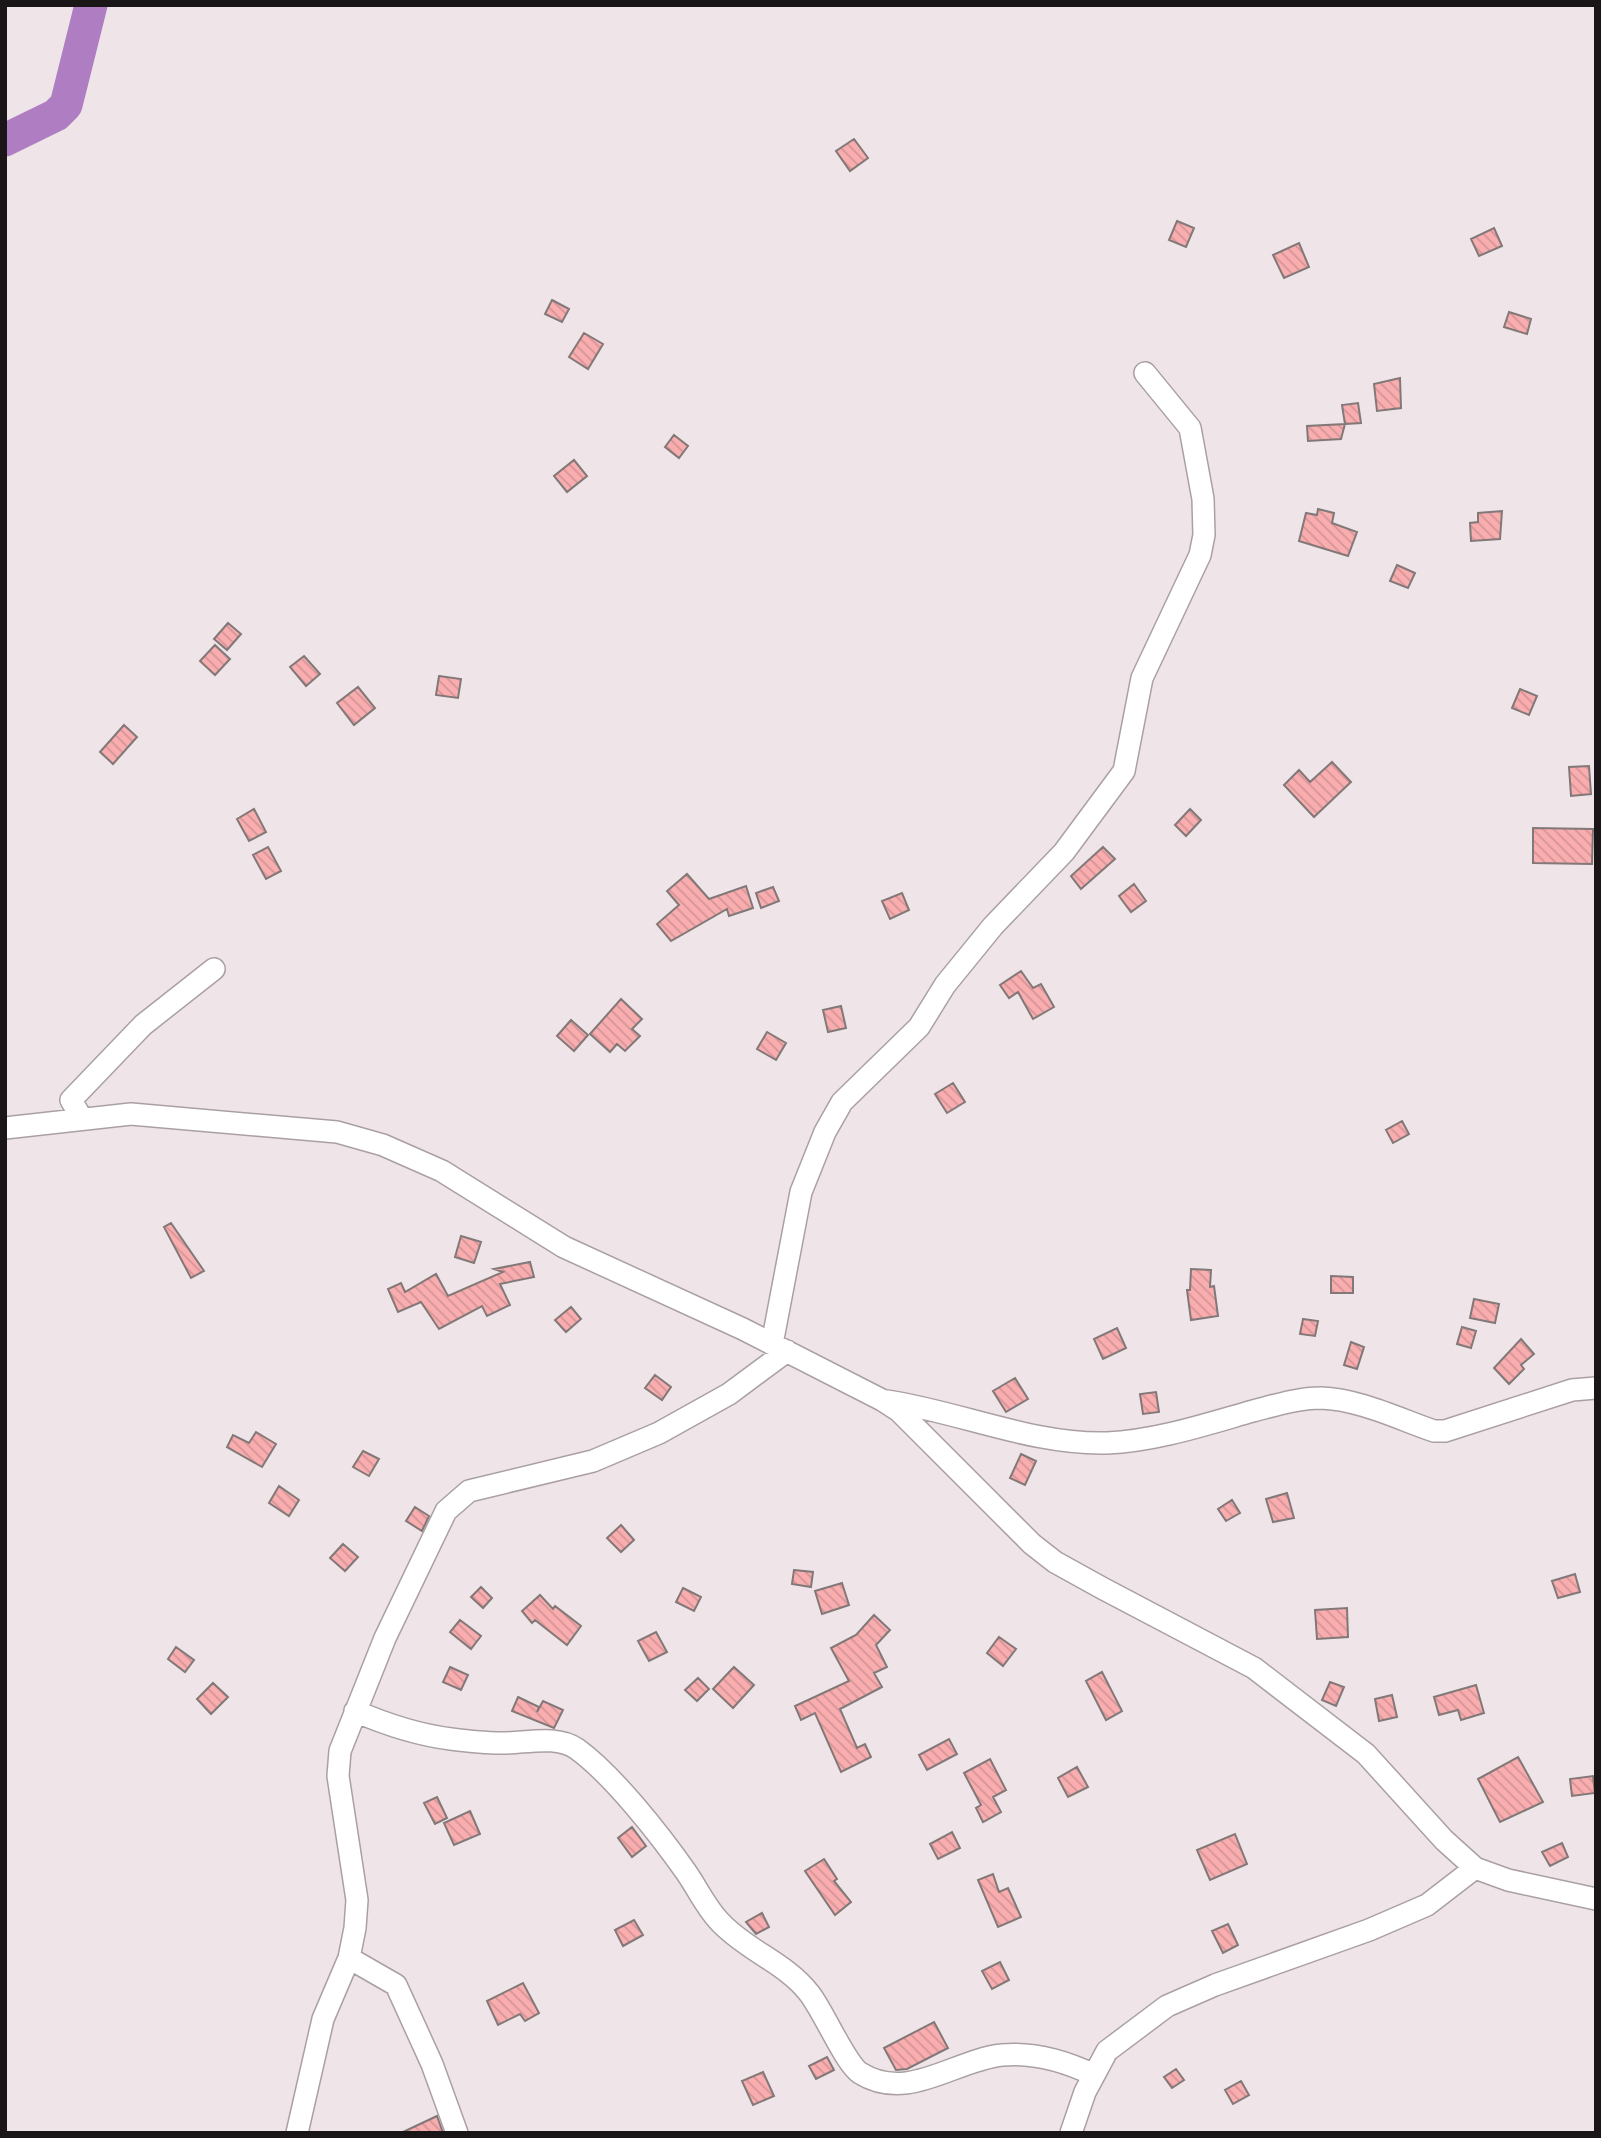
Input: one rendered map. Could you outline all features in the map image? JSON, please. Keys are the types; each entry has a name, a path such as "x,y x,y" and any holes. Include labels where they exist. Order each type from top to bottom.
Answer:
{"street":[{"path":"297,2133 323,2019 349,1958 357,1900 338,1776 340,1751 433,1534 457,1499 492,1484 593,1461 659,1433 729,1394 780,1347 801,1192 825,1132 842,1102 919,1027 953,975 993,926 1064,852 1124,771 1142,678 1200,555 1204,535 1203,499 1190,428 1145,373"},
{"path":"82,1119 71,1100 143,1025 214,969"},
{"path":"5,1128 131,1114 337,1132 383,1145 442,1171 564,1247 780,1347 882,1400 899,1411 1008,1521 1055,1562 1254,1668 1366,1754 1444,1840 1475,1868 1507,1880 1596,1899"},
{"path":"882,1400 934,1408 1068,1441 1109,1443 1180,1430 1295,1400 1323,1398 1346,1402 1434,1431 1445,1431 1572,1391 1596,1388"},
{"path":"355,1711 381,1722 448,1739 498,1743 554,1741 576,1748 629,1802 685,1870 720,1923 760,1955 789,1973 809,1993 857,2072 880,2083 903,2084 930,2078 972,2060 1003,2055 1063,2060 1094,2075"},
{"path":"1071,2133 1084,2092 1107,2051 1167,2006 1215,1984 1368,1930 1427,1905 1475,1868"},
{"path":"349,1958 396,1985 432,2064 457,2133"}],"building":[{"path":"854,139 868,158 850,171 836,151"},
{"path":"1177,221 1194,228 1186,247 1169,240"},
{"path":"1494,228 1502,246 1479,256 1471,239"},
{"path":"1299,243 1309,267 1284,278 1273,255"},
{"path":"552,300 569,309 562,322 545,314"},
{"path":"1509,312 1531,319 1527,334 1504,327"},
{"path":"584,333 603,344 588,369 569,357"},
{"path":"1400,378 1401,408 1377,411 1374,384"},
{"path":"1358,403 1361,423 1345,424 1342,405"},
{"path":"1345,424 1341,439 1308,441 1307,426"},
{"path":"674,435 688,446 679,458 665,447"},
{"path":"574,460 587,476 567,492 554,476"},
{"path":"1318,509 1334,513 1332,523 1357,532 1348,556 1299,541 1306,513 1317,515"},
{"path":"1502,511 1500,539 1471,541 1470,523 1478,522 1478,513"},
{"path":"1397,565 1415,573 1408,588 1390,581"},
{"path":"228,623 241,634 227,650 214,639"},
{"path":"215,645 230,659 215,675 200,661"},
{"path":"304,656 320,674 306,686 290,667"},
{"path":"439,676 461,679 458,698 436,695"},
{"path":"358,687 375,708 354,725 337,703"},
{"path":"1520,689 1537,696 1529,715 1512,708"},
{"path":"124,725 137,737 113,764 100,752"},
{"path":"1332,762 1351,782 1314,817 1284,785 1299,770 1310,782"},
{"path":"1589,766 1591,794 1571,796 1569,767"},
{"path":"254,809 266,832 249,841 237,819"},
{"path":"1190,809 1201,820 1186,836 1175,825"},
{"path":"1533,828 1593,829 1592,864 1533,863"},
{"path":"268,847 281,871 266,879 253,855"},
{"path":"1103,847 1115,859 1081,889 1071,876"},
{"path":"687,874 709,899 746,886 753,908 729,916 727,909 671,941 657,924 679,905 667,891"},
{"path":"1134,884 1146,901 1131,912 1119,896"},
{"path":"773,887 779,901 761,908 756,893"},
{"path":"902,893 909,910 890,919 882,901"},
{"path":"1021,971 1033,988 1041,984 1054,1007 1033,1019 1018,992 1009,998 1000,985"},
{"path":"621,999 642,1019 632,1029 640,1036 625,1051 617,1044 610,1052 590,1034"},
{"path":"841,1006 846,1028 828,1032 823,1010"},
{"path":"571,1020 588,1035 574,1051 557,1036"},
{"path":"767,1032 786,1043 776,1060 757,1049"},
{"path":"953,1083 965,1102 947,1113 935,1094"},
{"path":"1402,1121 1409,1134 1393,1143 1386,1130"},
{"path":"171,1223 204,1271 191,1278 164,1227"},
{"path":"461,1236 481,1242 474,1263 455,1257"},
{"path":"530,1262 534,1277 500,1284 510,1305 487,1316 482,1306 439,1329 421,1302 398,1312 388,1289 401,1283 405,1292 436,1274 448,1296 503,1272 494,1269"},
{"path":"1191,1269 1211,1270 1210,1287 1214,1286 1218,1316 1191,1320 1187,1290 1190,1290"},
{"path":"1331,1276 1353,1277 1353,1293 1331,1293"},
{"path":"1474,1299 1499,1304 1495,1323 1470,1318"},
{"path":"571,1307 581,1319 566,1332 555,1320"},
{"path":"1303,1319 1318,1321 1315,1336 1300,1334"},
{"path":"1462,1327 1476,1331 1471,1348 1457,1344"},
{"path":"1117,1328 1126,1348 1103,1359 1094,1339"},
{"path":"1521,1339 1534,1354 1521,1365 1524,1369 1509,1384 1494,1368"},
{"path":"1351,1342 1364,1347 1357,1369 1344,1365"},
{"path":"655,1375 671,1387 662,1400 645,1388"},
{"path":"1015,1378 1028,1399 1006,1412 993,1391"},
{"path":"1156,1392 1159,1412 1143,1414 1140,1394"},
{"path":"256,1432 276,1444 262,1467 227,1447 233,1435 249,1443"},
{"path":"363,1451 379,1459 369,1476 353,1467"},
{"path":"1021,1454 1036,1461 1025,1485 1010,1478"},
{"path":"279,1486 299,1500 289,1516 269,1503"},
{"path":"1287,1493 1294,1518 1273,1522 1266,1499"},
{"path":"1232,1500 1240,1513 1226,1521 1218,1509"},
{"path":"415,1507 429,1516 422,1531 406,1521"},
{"path":"621,1525 634,1540 621,1552 607,1538"},
{"path":"343,1544 358,1557 345,1571 330,1558"},
{"path":"794,1570 813,1572 811,1587 792,1584"},
{"path":"1575,1574 1580,1592 1558,1598 1552,1581"},
{"path":"842,1583 849,1605 822,1614 815,1591"},
{"path":"481,1587 492,1598 483,1608 471,1597"},
{"path":"683,1588 701,1597 694,1611 676,1602"},
{"path":"540,1595 553,1609 555,1606 581,1626 567,1645 535,1620 532,1623 522,1611"},
{"path":"1347,1608 1348,1637 1317,1639 1315,1610"},
{"path":"874,1615 890,1630 876,1645 887,1667 874,1673 882,1687 840,1709 857,1748 865,1744 871,1757 841,1772 815,1713 801,1720 795,1706 849,1681 831,1648 856,1635"},
{"path":"460,1620 481,1636 471,1649 450,1632"},
{"path":"656,1632 667,1652 649,1661 638,1641"},
{"path":"999,1637 1016,1649 1003,1666 987,1653"},
{"path":"176,1647 194,1660 185,1672 168,1659"},
{"path":"450,1667 468,1675 461,1690 443,1682"},
{"path":"734,1667 754,1685 733,1708 713,1689"},
{"path":"1102,1672 1122,1711 1106,1720 1086,1681"},
{"path":"698,1678 709,1689 697,1701 685,1690"},
{"path":"1330,1682 1344,1687 1336,1706 1322,1700"},
{"path":"213,1683 228,1697 211,1714 197,1699"},
{"path":"1476,1685 1484,1713 1461,1720 1458,1710 1439,1715 1434,1697"},
{"path":"1392,1695 1397,1717 1379,1721 1375,1699"},
{"path":"518,1697 539,1707 537,1712 543,1701 563,1710 554,1728 512,1711"},
{"path":"949,1739 957,1754 927,1770 919,1755"},
{"path":"1518,1757 1543,1802 1500,1822 1478,1779"},
{"path":"990,1759 1006,1790 993,1797 1001,1812 983,1822 976,1808 981,1805 964,1773"},
{"path":"1077,1767 1088,1787 1068,1797 1058,1778"},
{"path":"1593,1776 1595,1793 1572,1796 1570,1779"},
{"path":"437,1797 447,1818 435,1824 424,1803"},
{"path":"470,1811 480,1834 454,1845 444,1823"},
{"path":"632,1827 646,1846 632,1857 618,1838"},
{"path":"952,1832 960,1848 938,1859 930,1844"},
{"path":"1235,1834 1247,1864 1210,1880 1197,1850"},
{"path":"1562,1843 1568,1857 1550,1866 1542,1852"},
{"path":"824,1859 837,1879 834,1881 851,1902 835,1915 805,1871"},
{"path":"993,1874 999,1892 1008,1888 1021,1917 998,1927 978,1880"},
{"path":"762,1913 769,1927 756,1934 746,1922"},
{"path":"634,1920 643,1935 623,1946 615,1930"},
{"path":"1228,1924 1238,1945 1223,1953 1212,1931"},
{"path":"1000,1962 1009,1980 992,1989 982,1971"},
{"path":"523,1983 539,2013 525,2021 520,2014 498,2025 487,2001"},
{"path":"934,2022 948,2048 907,2069 896,2070 884,2048"},
{"path":"827,2057 834,2070 816,2079 809,2066"},
{"path":"1176,2069 1184,2080 1172,2088 1164,2077"},
{"path":"763,2072 774,2096 753,2105 742,2081"},
{"path":"1241,2081 1249,2095 1233,2104 1225,2090"},
{"path":"437,2116 443,2133 401,2133"}],"waterway":[{"path":"5,140 56,115 66,105 91,5"}]}
